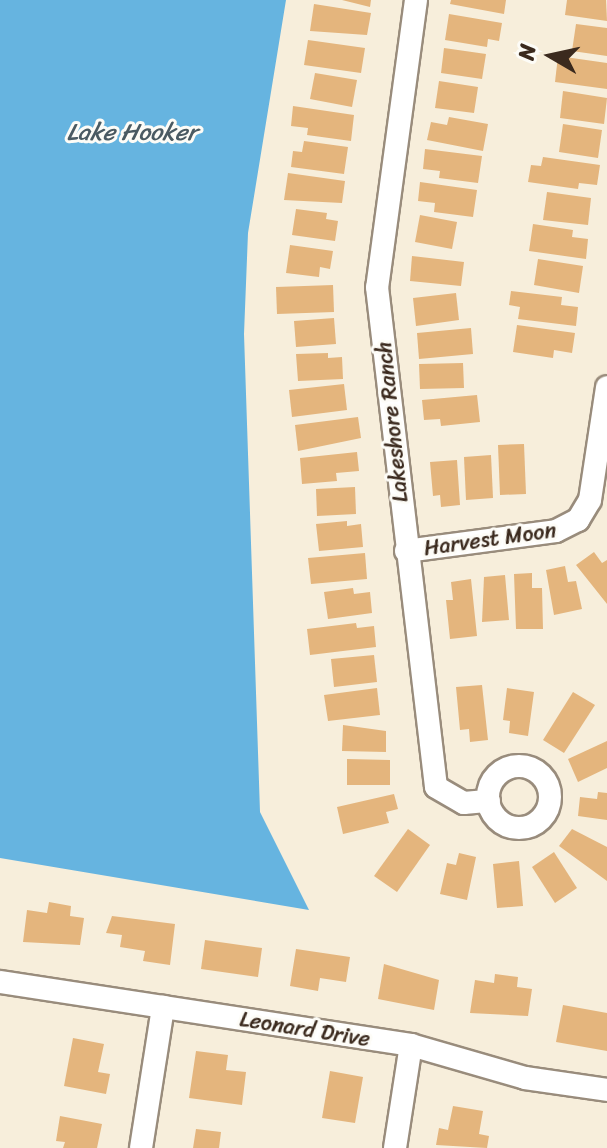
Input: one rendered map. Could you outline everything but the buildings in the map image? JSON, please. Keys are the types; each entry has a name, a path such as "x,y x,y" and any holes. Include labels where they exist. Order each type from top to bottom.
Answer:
{"street":[{"name":"Lakeshore Ranch","path":"416,0 377,287 436,787 464,803 489,801"},
{"name":"Harvest Moon","path":"406,551 556,531 578,520 590,500 607,387"},
{"name":"Leonard Drive","path":"0,982 411,1045 525,1078 607,1090"},
{"path":"141,1148 163,1007"},
{"path":"395,1148 411,1045"}],"water":[{"name":"Lake Hooker","path":"0,0 286,0 248,233 244,334 260,812 309,910 0,858"}]}
